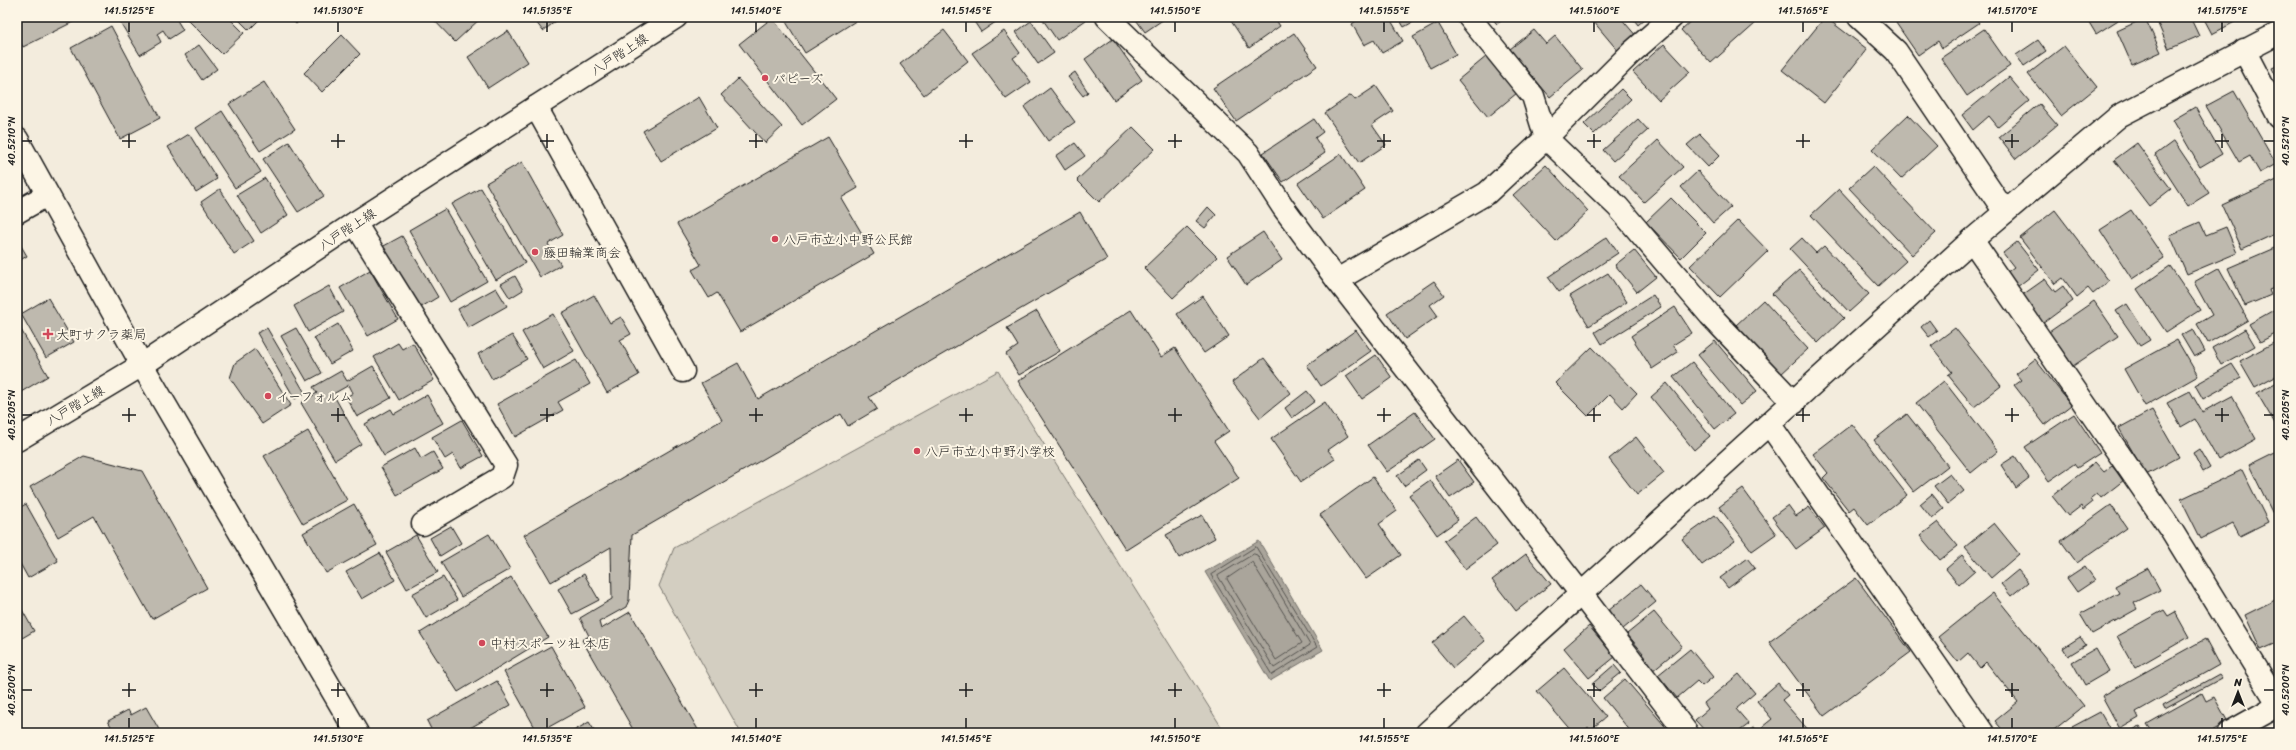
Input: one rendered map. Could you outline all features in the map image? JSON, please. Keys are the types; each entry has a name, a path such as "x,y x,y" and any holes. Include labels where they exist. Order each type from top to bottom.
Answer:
{"street":[{"name":"八戸階上線","path":"17,440 142,365 355,223 676,17"},
{"path":"1107,17 1248,153 1283,207 1337,280 1582,595 1687,733"},
{"path":"1469,17 1533,96 1546,138 1618,207 1710,315 1794,403"},
{"path":"1337,280 1487,193 1546,138 1631,53 1672,17"},
{"path":"1858,17 1896,50 2005,212"},
{"path":"1427,733 1770,425 1972,240 2119,116 2279,33"},
{"path":"2244,50 2279,117"},
{"path":"536,107 683,371"},
{"path":"17,139 142,365 357,733"},
{"path":"17,212 47,195"},
{"path":"355,223 506,465 502,477 423,524"},
{"path":"1972,240 2172,530 2279,705 2229,733"},
{"path":"1770,425 1983,733"}],"shaded area":[{"path":"998,371 1222,728 1213,733 741,733 659,586 674,548"}],"water":[{"path":"1259,541 1323,650 1270,681 1205,572"}],"building":[{"path":"17,17 83,17 23,47 17,36"},
{"path":"117,17 175,17 183,30 169,39 163,30 157,34 161,42 140,55"},
{"path":"185,17 228,17 244,33 222,54"},
{"path":"236,17 262,17 249,30"},
{"path":"289,17 303,17 296,24"},
{"path":"431,17 482,17 455,42"},
{"path":"532,17 560,17 560,18 543,31"},
{"path":"783,17 862,17 805,53"},
{"path":"971,17 1003,17 981,32"},
{"path":"1041,17 1084,17 1086,20 1057,40"},
{"path":"1134,17 1167,17 1145,32"},
{"path":"1237,17 1274,17 1280,26 1249,48 1231,21"},
{"path":"1361,17 1389,17 1403,41 1382,53 1374,40 1364,45 1352,24"},
{"path":"1398,17 1422,17 1404,27"},
{"path":"1491,17 1506,17 1497,24"},
{"path":"1598,17 1620,17 1637,37 1619,52 1593,21"},
{"path":"1632,17 1647,17 1638,25"},
{"path":"1695,17 1750,17 1756,23 1711,63 1681,30"},
{"path":"1825,17 1867,49 1824,103 1782,70"},
{"path":"1904,17 1975,17 1979,23 1942,48 1938,41 1918,55 1896,23"},
{"path":"2090,17 2123,17 2096,34 2087,19"},
{"path":"2155,17 2190,17 2199,36 2169,49"},
{"path":"2203,17 2244,17 2212,34"},
{"path":"772,18 836,99 802,125 739,44"},
{"path":"2145,18 2161,52 2132,65 2117,31"},
{"path":"1031,21 1054,53 1038,64 1016,32"},
{"path":"1438,23 1456,54 1430,68 1413,37"},
{"path":"111,26 160,118 120,139 71,48"},
{"path":"1984,29 2010,66 1967,96 1941,58"},
{"path":"944,30 968,61 924,95 900,64"},
{"path":"1534,30 1546,44 1555,36 1583,70 1550,97 1510,49"},
{"path":"508,31 528,62 488,88 468,57"},
{"path":"1004,31 1020,53 1013,58 1031,82 1006,99 972,53"},
{"path":"1294,33 1317,66 1236,121 1213,88"},
{"path":"342,35 360,54 322,92 304,73"},
{"path":"1113,39 1142,80 1114,100 1085,59"},
{"path":"2038,40 2046,51 2024,66 2016,55"},
{"path":"1664,44 1690,72 1659,100 1633,72"},
{"path":"199,45 217,69 202,80 185,55"},
{"path":"2064,46 2097,87 2061,116 2028,74"},
{"path":"1487,56 1517,93 1488,117 1458,80"},
{"path":"2279,65 2279,82 2272,68"},
{"path":"1075,72 1088,92 1083,96 1068,77"},
{"path":"2009,77 2029,101 1998,127 1989,116 1973,130 1962,115"},
{"path":"738,79 782,127 765,143 721,95"},
{"path":"264,82 295,129 260,151 229,104"},
{"path":"1376,86 1393,111 1372,125 1386,145 1359,163 1325,113 1351,95 1355,100"},
{"path":"1050,88 1075,122 1048,141 1024,107"},
{"path":"1621,89 1631,99 1594,134 1584,124"},
{"path":"2234,91 2276,164 2260,173 2250,156 2239,162 2206,106"},
{"path":"699,97 717,128 661,161 643,131"},
{"path":"2039,104 2057,125 2016,159 1999,137"},
{"path":"2195,107 2222,154 2200,167 2173,120"},
{"path":"222,111 261,172 235,188 196,128"},
{"path":"1908,115 1937,146 1901,179 1872,149"},
{"path":"1314,119 1323,132 1315,138 1325,153 1283,182 1263,153"},
{"path":"1638,119 1648,130 1613,161 1603,150"},
{"path":"1133,127 1155,149 1099,202 1077,180"},
{"path":"189,134 217,179 196,192 168,147"},
{"path":"1700,134 1720,155 1708,167 1687,145"},
{"name":"八戸市立小中野公民館","path":"828,137 858,188 841,198 874,254 740,332 717,293 709,298 692,270 701,265 677,224"},
{"path":"1658,140 1683,167 1644,202 1619,176"},
{"path":"2174,141 2209,193 2188,206 2155,155"},
{"path":"289,142 324,196 298,212 263,159"},
{"path":"1075,143 1085,156 1065,170 1056,156"},
{"path":"2137,143 2171,189 2149,206 2114,160"},
{"path":"1341,154 1365,190 1323,219 1298,183"},
{"path":"522,162 563,235 548,244 561,265 540,277 486,183"},
{"path":"1546,165 1588,211 1556,241 1513,195"},
{"path":"1873,166 1936,233 1912,255 1849,188"},
{"path":"1698,171 1731,207 1713,223 1681,187"},
{"path":"265,178 288,215 261,233 237,195"},
{"path":"2279,179 2279,216 2277,217 2279,232 2242,249 2222,205"},
{"path":"481,188 525,263 496,280 452,204"},
{"path":"220,189 254,241 234,254 201,202"},
{"path":"1839,189 1906,261 1878,286 1811,215"},
{"path":"1671,198 1706,233 1681,258 1646,222"},
{"path":"1208,207 1216,215 1205,228 1196,221"},
{"path":"445,209 487,281 450,302 409,230"},
{"path":"2055,210 2109,281 2093,294 2088,288 2077,297 2063,278 2055,284 2020,238"},
{"path":"2131,210 2164,258 2132,279 2100,230"},
{"path":"1080,212 1107,259 869,397 877,409 848,426 841,414 632,535 629,600 626,607 599,622 601,629 630,612 700,733 635,733 582,640 589,636 580,618 612,599 611,547 551,582 524,535 722,420 701,383 738,363 758,399"},
{"path":"1738,220 1768,251 1720,297 1690,266"},
{"path":"2200,222 2206,235 2226,227 2237,253 2187,274 2170,235"},
{"path":"1187,227 1217,257 1173,298 1144,268"},
{"path":"1263,232 1282,260 1246,285 1227,256"},
{"path":"402,236 438,297 418,309 382,247"},
{"path":"1607,237 1618,253 1559,292 1548,277"},
{"path":"1802,238 1816,253 1824,246 1869,294 1849,312 1790,249"},
{"path":"17,239 27,256 17,262"},
{"path":"2017,242 2039,270 2017,287 2006,273 2014,267 2003,253"},
{"path":"2279,246 2279,286 2269,290 2271,295 2245,306 2228,268"},
{"path":"1634,250 1656,277 1637,292 1615,265"},
{"path":"2170,266 2200,310 2166,332 2137,289"},
{"path":"2219,268 2248,320 2208,343 2197,324 2212,315 2194,282"},
{"path":"370,270 398,319 368,336 340,288"},
{"path":"1799,270 1844,318 1818,343 1772,294"},
{"path":"1608,273 1627,302 1589,326 1570,296"},
{"path":"515,276 523,290 510,298 501,284"},
{"path":"2045,279 2055,292 2063,286 2073,301 2042,324 2021,296"},
{"path":"1434,281 1444,295 1430,305 1438,316 1405,339 1387,313"},
{"path":"329,286 343,312 308,332 294,306"},
{"path":"496,288 507,306 468,328 458,309"},
{"path":"594,295 610,323 621,317 631,334 620,340 639,375 607,393 562,313"},
{"path":"1653,295 1661,307 1602,344 1595,332"},
{"path":"1203,296 1229,336 1204,353 1177,314"},
{"path":"48,298 74,342 46,358 21,314"},
{"path":"1763,300 1808,349 1780,375 1735,326"},
{"path":"2094,301 2118,336 2073,366 2049,332"},
{"path":"2127,304 2150,340 2140,346 2116,311"},
{"path":"1675,307 1692,333 1673,345 1678,352 1652,369 1631,336"},
{"path":"2279,307 2279,332 2260,342 2249,324"},
{"path":"1131,310 1161,357 1175,348 1229,431 1214,441 1239,478 1126,550 1018,381"},
{"path":"1037,311 1060,351 1019,375 1006,354 1018,346 1007,328"},
{"path":"553,314 574,351 543,369 522,332"},
{"path":"1929,320 1937,331 1929,337 1921,327"},
{"path":"17,323 48,376 21,392 17,385"},
{"path":"338,324 353,351 330,364 314,338"},
{"path":"267,328 305,393 295,399 257,333"},
{"path":"296,328 322,373 307,381 281,336"},
{"path":"1955,328 2001,386 1974,407 1948,375 1952,372 1931,346"},
{"path":"2193,329 2205,351 2194,357 2181,335"},
{"path":"2245,329 2255,346 2221,365 2212,348"},
{"path":"1356,330 1371,351 1321,386 1307,365"},
{"path":"512,335 527,359 492,379 478,354"},
{"path":"2177,340 2198,376 2145,406 2124,369"},
{"path":"2279,340 2279,374 2255,387 2240,361"},
{"path":"1715,341 1757,391 1740,405 1698,355"},
{"path":"398,343 402,349 413,343 434,380 399,400 374,357"},
{"path":"1592,347 1637,393 1623,408 1610,394 1588,416 1555,383"},
{"path":"255,349 291,405 262,424 230,378 235,363"},
{"path":"1376,355 1392,378 1362,399 1346,376"},
{"path":"1264,358 1291,393 1260,418 1232,382"},
{"path":"2035,359 2071,405 2045,425 2014,385 2021,380 2016,374"},
{"path":"576,360 590,384 558,402 563,410 515,437 497,404"},
{"path":"1692,362 1734,414 1715,429 1673,377"},
{"path":"2232,364 2241,378 2203,399 2195,385"},
{"path":"373,366 391,398 357,417 346,397 353,393 349,385 333,394 361,444 335,460 301,403 317,393 313,387 341,371 347,381"},
{"path":"1944,381 1998,451 1971,473 1916,403"},
{"path":"2279,381 2279,426 2277,427 2257,393"},
{"path":"1667,383 1710,436 1694,450 1651,397"},
{"path":"1307,391 1315,401 1292,418 1285,408"},
{"path":"2190,391 2202,412 2232,396 2256,439 2218,460 2195,419 2181,427 2167,403"},
{"path":"427,395 443,423 384,456 365,424 391,409 394,414"},
{"path":"1325,402 1348,436 1328,450 1335,459 1301,482 1271,439"},
{"path":"2152,410 2179,457 2146,475 2119,428"},
{"path":"1415,412 1435,439 1387,472 1368,445"},
{"path":"1907,414 1948,466 1914,492 1874,440"},
{"path":"2074,414 2100,453 2077,468 2074,464 2049,481 2025,447"},
{"path":"462,420 483,456 461,468 453,454 445,459 432,437"},
{"path":"1852,424 1907,495 1868,525 1854,507 1849,511 1823,478 1828,473 1813,454"},
{"path":"308,431 347,500 303,524 264,456"},
{"path":"1636,437 1664,473 1637,495 1609,459"},
{"path":"415,448 421,459 433,452 443,469 397,495 381,467"},
{"path":"2199,449 2210,468 2203,472 2193,453"},
{"path":"2279,450 2279,509 2272,512 2249,465"},
{"path":"84,456 142,471 207,588 152,619 94,516 58,537 30,487"},
{"path":"2015,456 2029,478 2016,488 2001,465"},
{"path":"1419,460 1426,470 1404,486 1397,476"},
{"path":"1458,460 1474,482 1450,498 1435,476"},
{"path":"2095,462 2104,472 2112,466 2124,480 2101,498 2097,493 2091,498 2093,502 2083,510 2081,506 2068,516 2052,496"},
{"path":"2242,470 2268,522 2240,536 2233,523 2201,539 2181,499"},
{"path":"1950,474 1964,491 1948,504 1934,486"},
{"path":"1373,477 1397,511 1379,524 1401,555 1366,579 1320,515"},
{"path":"1430,480 1458,520 1437,535 1409,495"},
{"path":"1743,489 1776,534 1752,551 1719,507"},
{"path":"1932,494 1944,509 1932,519 1920,504"},
{"path":"26,504 58,561 28,578 17,558 17,509"},
{"path":"354,504 377,545 326,573 303,533"},
{"path":"1788,505 1796,516 1809,507 1825,528 1796,549 1772,517"},
{"path":"2111,505 2127,528 2077,563 2061,541"},
{"path":"1202,515 1215,538 1179,558 1166,535"},
{"path":"1715,515 1735,541 1702,565 1682,539"},
{"path":"1476,517 1497,545 1465,569 1444,541"},
{"path":"1938,522 1958,546 1940,560 1920,536"},
{"path":"1994,523 2019,554 1991,578 1965,547"},
{"path":"451,526 461,543 440,556 430,538"},
{"path":"489,534 510,569 461,597 441,562"},
{"path":"416,535 438,572 407,589 386,552"},
{"path":"380,553 395,580 362,599 346,572"},
{"path":"1526,554 1551,584 1516,611 1492,580"},
{"path":"1962,555 1975,571 1959,585 1946,569"},
{"path":"1747,558 1755,568 1728,588 1720,578"},
{"path":"2085,566 2095,580 2077,592 2067,578"},
{"path":"2148,568 2160,590 2134,603 2137,609 2092,634 2080,614 2119,593 2115,586"},
{"path":"2018,570 2028,582 2011,596 2001,584"},
{"path":"584,574 599,600 572,614 558,589"},
{"path":"443,577 457,600 426,618 412,594"},
{"path":"511,577 548,637 458,692 420,633"},
{"path":"1856,578 1911,652 1824,716 1769,642"},
{"path":"1641,584 1656,602 1623,629 1608,611"},
{"path":"1993,593 2084,706 2050,733 2043,733 2040,729 2035,733 2005,733 1995,721 2018,702 1986,662 1980,668 1968,653 1958,662 1938,637"},
{"path":"2279,598 2279,642 2261,650 2245,615"},
{"path":"17,601 34,631 17,641"},
{"path":"2164,610 2168,616 2175,612 2189,637 2135,668 2117,636"},
{"path":"1654,612 1682,646 1652,671 1640,656 1643,653 1627,634"},
{"path":"1464,616 1485,641 1453,668 1432,643"},
{"path":"1589,626 1615,657 1589,678 1564,648"},
{"path":"2080,637 2086,645 2068,656 2063,648"},
{"path":"2205,639 2219,665 2136,712 2139,718 2120,729 2102,696"},
{"path":"551,646 585,707 538,733 504,672"},
{"path":"2096,648 2109,671 2085,685 2072,662"},
{"path":"1690,649 1713,677 1702,686 1697,681 1677,698 1658,675"},
{"path":"1614,665 1621,673 1599,691 1592,684"},
{"path":"1564,668 1606,717 1590,730 1588,727 1582,733 1573,733 1537,691"},
{"path":"1739,674 1755,693 1736,709 1749,724 1737,733 1707,733 1695,720 1708,709 1704,703"},
{"path":"2219,674 2222,678 2165,709 2163,705"},
{"path":"1625,679 1669,731 1667,733 1632,733 1603,698"},
{"path":"497,681 511,705 461,733 433,733 427,721"},
{"path":"1778,683 1788,695 1782,700 1811,733 1767,733 1762,727 1772,719 1757,701"},
{"path":"2202,693 2206,701 2214,697 2228,722 2208,733 2153,733 2147,724"},
{"path":"146,707 161,733 115,733 108,721 128,710 131,715"},
{"path":"2100,712 2112,733 2075,733 2072,727"},
{"path":"589,722 596,733 570,733"},
{"path":"2140,726 2144,733 2127,733"},
{"path":"1754,727 1760,733 1747,733"}],"place":[{"name":"パピーズ","path":"765,78"},
{"name":"八戸市立小中野公民館","path":"775,239"},
{"name":"藤田輪業商会","path":"535,252"},
{"name":"大町サクラ薬局","path":"48,334"},
{"name":"イーフォルム","path":"268,396"},
{"name":"八戸市立小中野小学校","path":"917,451"},
{"name":"中村スポーツ社 本店","path":"482,643"}]}
